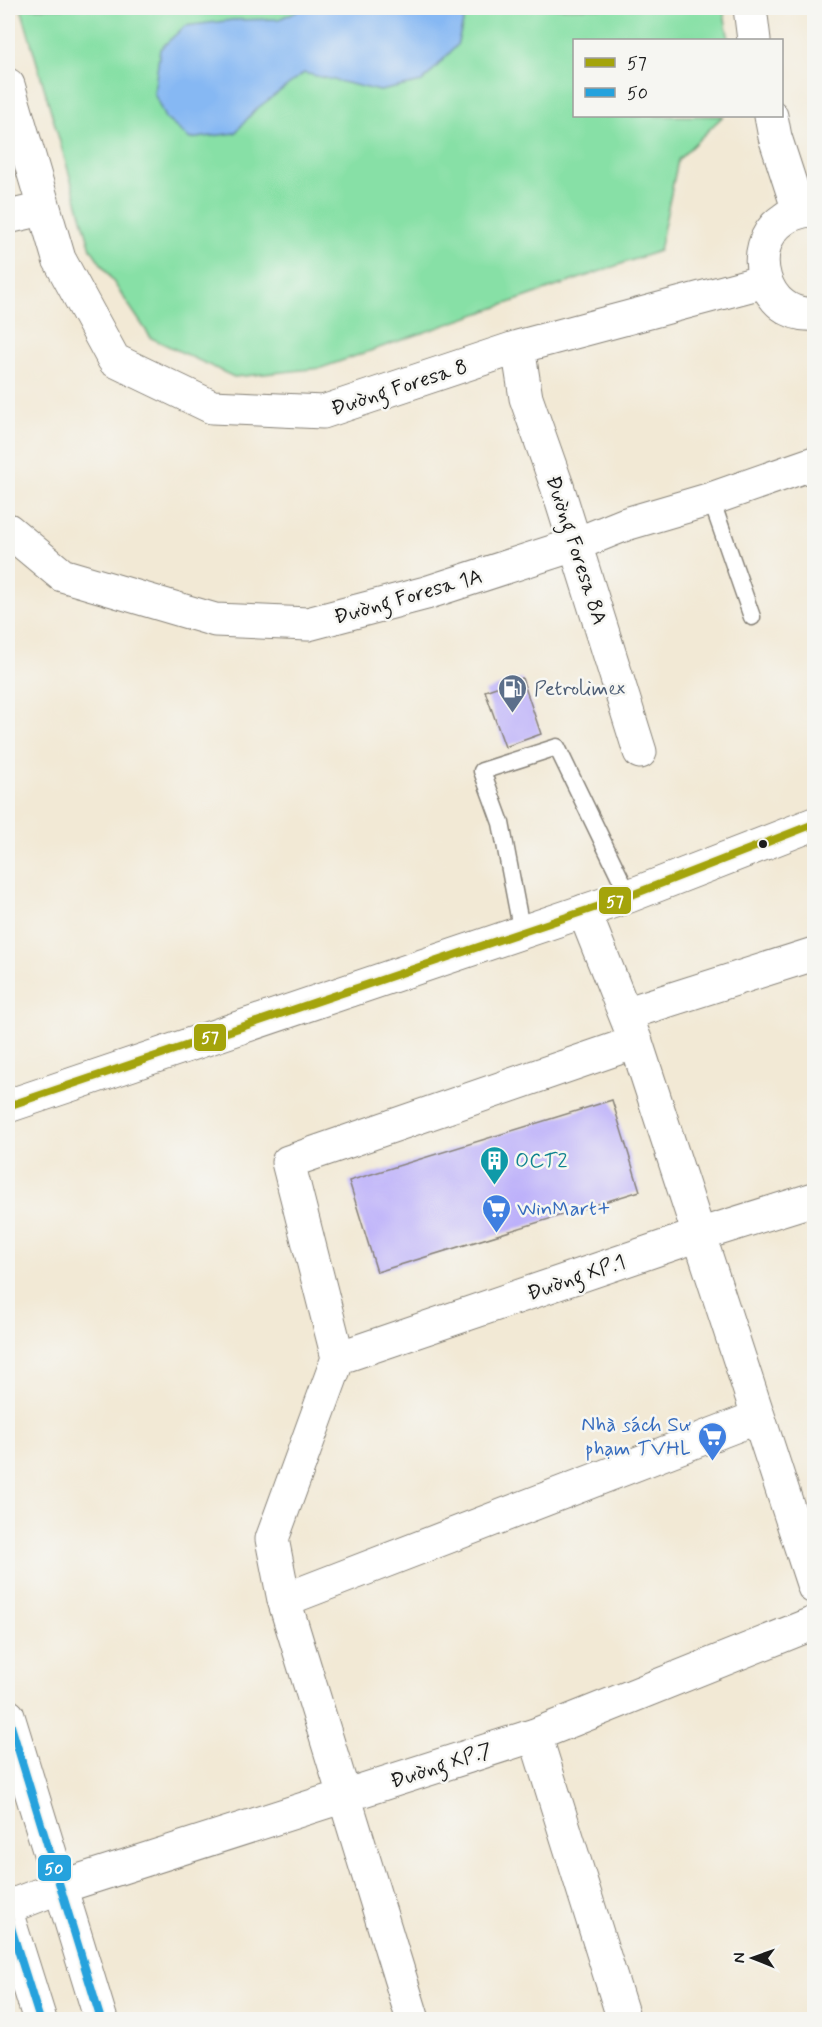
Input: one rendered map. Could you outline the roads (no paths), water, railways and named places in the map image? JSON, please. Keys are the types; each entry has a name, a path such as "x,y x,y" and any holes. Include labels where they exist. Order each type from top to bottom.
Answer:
{"street":[{"path":"750,8 754,39"},
{"name":"Đường Foresa 8","path":"8,85 59,259 114,360 212,407 323,412 518,347 765,281"},
{"path":"771,117 775,137 807,210 783,219 771,231 763,247 761,265 765,281 772,294 795,312 813,319"},
{"path":"8,217 43,208"},
{"name":"Đường Foresa 8A","path":"518,347 526,398 557,486 640,752"},
{"name":"Đường Foresa 1A","path":"8,530 62,574 215,620 308,624 426,593 574,544 626,524 711,499 814,463"},
{"path":"8,1106 629,896 814,824"},
{"path":"584,911 631,1028 814,1587"},
{"path":"413,2019 284,1600 272,1539 338,1358 288,1162 814,954"},
{"name":"Đường XP.1","path":"338,1358 814,1198"},
{"path":"284,1600 758,1416"},
{"name":"Đường XP.7","path":"8,1907 60,1887 535,1735 814,1623"},
{"path":"8,1716 101,2019"},
{"path":"535,1735 624,2019"},
{"path":"8,1918 40,2019"}],"lane":[{"path":"711,499 753,617"},
{"path":"522,933 501,823 482,771 557,747 629,896"}],"water":[{"path":"304,8 467,8 457,45 422,82 380,91 304,73 255,110 235,133 190,139 165,118 154,93 160,49 185,26 233,20 279,19"}],"place":[{"name":"Petrolimex","path":"513,714"},
{"name":"OCT2","path":"494,1186"},
{"name":"WinMart+","path":"496,1234"},
{"name":"Nhà sách Sư phạm TVHL","path":"712,1462"}]}
